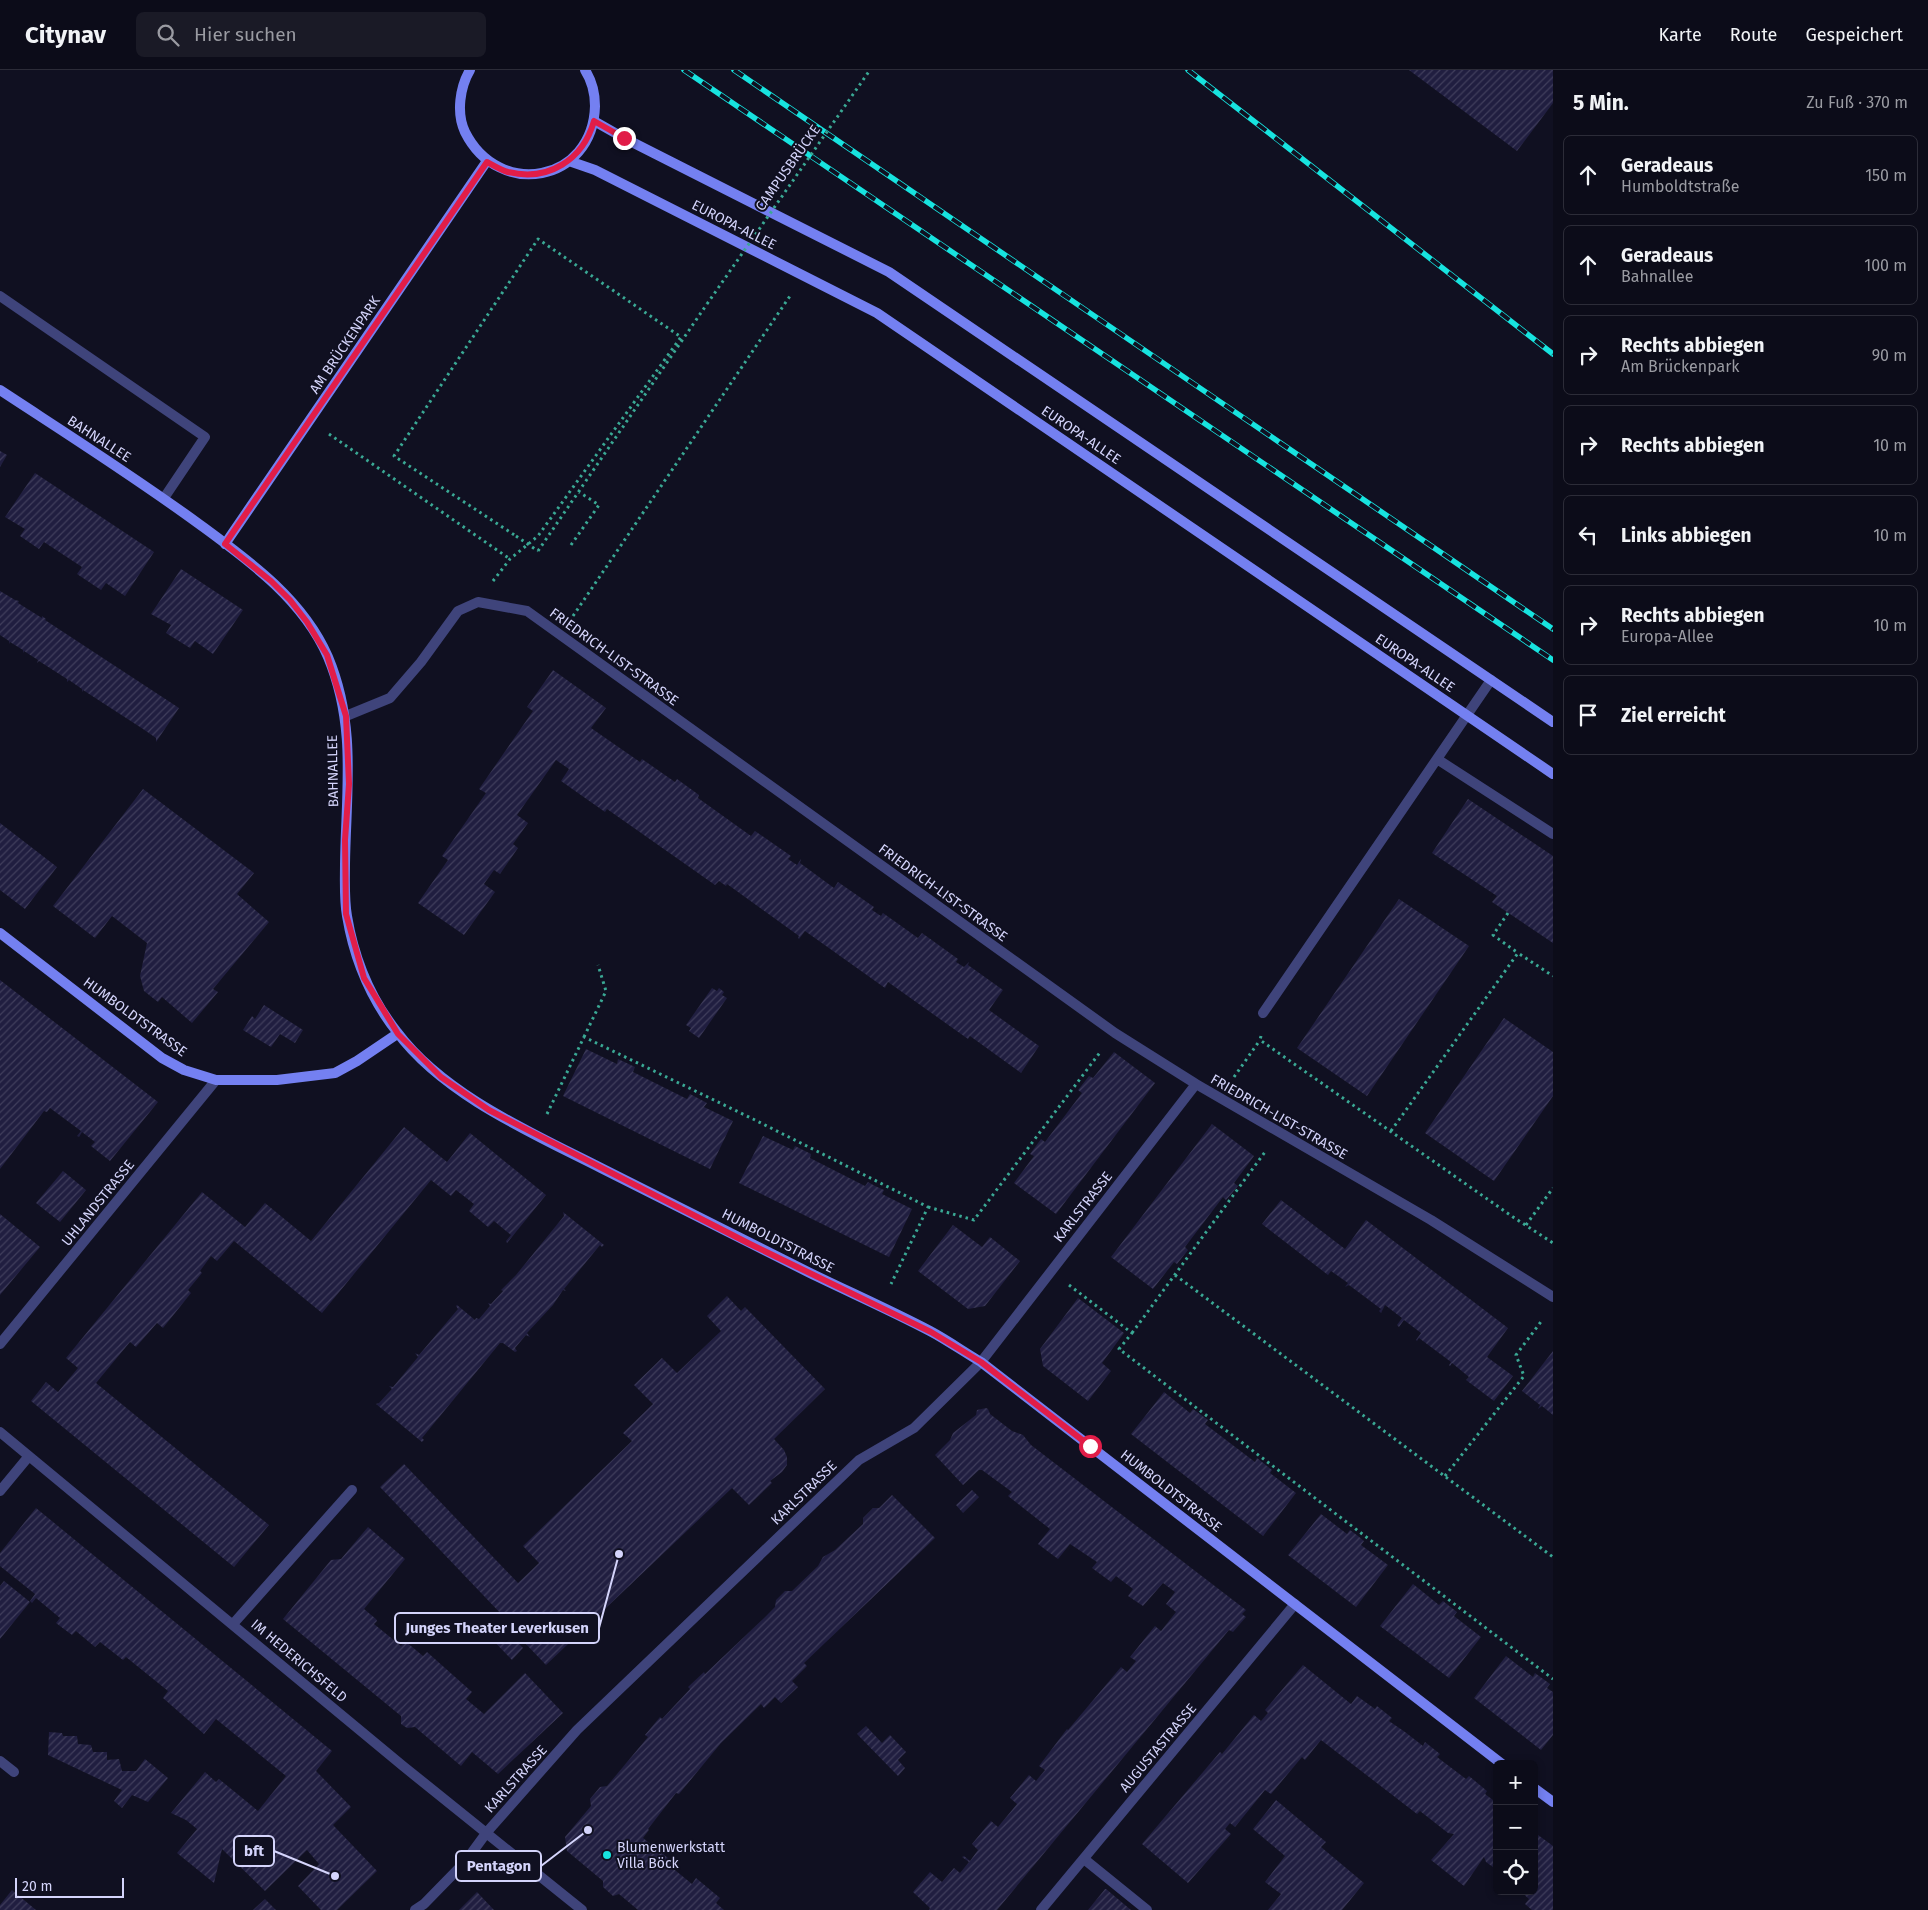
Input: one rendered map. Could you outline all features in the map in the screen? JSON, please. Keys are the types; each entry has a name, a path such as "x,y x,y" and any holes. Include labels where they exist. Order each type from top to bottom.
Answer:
{"street":[{"path":"466,73 460,104 462,126 472,145 487,162 506,171 528,175 550,171 569,161 582,148 591,132 594,121 595,95 585,70"},
{"name":"EUROPA-ALLEE","path":"594,121 889,272 1553,722"},
{"name":"EUROPA-ALLEE","path":"569,161 595,170 876,313 1553,774"},
{"name":"AM BRÜCKENPARK","path":"225,544 487,162"},
{"path":"0,296 205,437 164,498"},
{"name":"BAHNALLEE","path":"0,390 164,498 225,544 271,581 307,622 327,655 346,716 349,784 345,840 346,914 364,978 398,1034"},
{"path":"346,716 390,698 421,662 458,611 478,602"},
{"name":"FRIEDRICH-LIST-STRASSE","path":"478,602 527,611 1115,1033 1196,1084 1431,1220 1553,1297"},
{"path":"1263,1013 1491,680"},
{"path":"1437,759 1553,834"},
{"name":"HUMBOLDTSTRASSE","path":"0,932 162,1058 184,1070 216,1080 277,1080 335,1073 398,1034 441,1077 489,1110 931,1332 981,1362 1497,1760"},
{"name":"UHLANDSTRASSE","path":"0,1344 216,1080"},
{"name":"KARLSTRASSE","path":"415,1910 424,1904 465,1862 487,1832 578,1730 859,1460 914,1428 981,1362 1196,1084"},
{"name":"IM HEDERICHSFELD","path":"0,1432 403,1766 582,1910"},
{"path":"0,1491 29,1456"},
{"path":"233,1624 352,1490"},
{"name":"AUGUSTASTRASSE","path":"1041,1910 1295,1604"},
{"path":"0,1761 14,1772"},
{"path":"1538,1791 1553,1802"},
{"path":"1084,1859 1147,1910"}],"path":[{"name":"CAMPUSBRÜCKE","path":"510,559 538,536 681,337 538,239 394,456 538,551 870,70"},
{"path":"560,635 804,276"},
{"path":"310,420 510,559 478,602"},
{"path":"571,545 599,505 579,492"},
{"path":"1508,913 1493,935 1553,976"},
{"path":"1391,1131 1518,953"},
{"path":"537,1135 606,991 598,965"},
{"path":"1233,1078 1260,1040 1263,1013"},
{"path":"584,1037 754,1119 928,1207 974,1220 1115,1033"},
{"path":"1260,1040 1553,1243"},
{"path":"1279,1133 1119,1349 1553,1680"},
{"path":"1526,1225 1553,1188"},
{"path":"879,1307 928,1207"},
{"path":"1051,1271 1132,1333"},
{"path":"1175,1275 1553,1557"},
{"path":"1445,1476 1524,1376 1516,1355 1548,1314"}],"building":[{"path":"1409,70 1553,70 1553,103 1517,151"},
{"path":"0,451 7,455 0,467"},
{"path":"35,473 154,552 125,596 106,583 101,590 77,574 82,567 44,542 39,549 20,536 25,529 5,517"},
{"path":"181,569 243,610 213,654 195,641 190,648 166,633 171,625 151,614"},
{"path":"0,591 19,601 18,603 42,618 42,616 45,620 179,708 156,742 156,738 143,729 83,690 82,692 82,689 69,680 67,682 67,679 39,661 37,663 38,660 24,651 23,653 23,650 10,642 9,644 9,641 0,635"},
{"path":"553,670 606,708 591,728 640,762 642,759 675,782 677,779 699,795 698,798 751,836 755,831 791,856 788,859 797,865 801,859 800,863 834,888 838,882 874,907 872,910 881,916 883,913 918,938 922,933 958,959 956,962 964,967 969,962 968,965 1003,990 989,1010 1039,1046 1021,1073 970,1036 968,1039 888,982 885,988 805,931 799,939 799,936 727,884 726,886 719,881 715,885 607,809 605,812 561,781 569,769 556,760 517,815 528,823 513,844 518,848 500,874 494,870 484,884 495,892 464,935 418,903 448,860 442,856 486,793 479,789 533,711 527,707"},
{"path":"143,789 254,873 237,894 269,922 213,989 218,992 192,1023 162,997 158,1002 144,991 140,976 147,943 112,916 95,938 53,906"},
{"path":"1468,799 1553,856 1553,943 1492,902 1497,896 1432,853"},
{"path":"0,823 57,867 25,909 0,890"},
{"path":"1399,899 1469,946 1367,1096 1297,1048"},
{"path":"0,980 158,1102 110,1161 91,1146 95,1142 82,1132 79,1137 77,1136 81,1131 50,1108 47,1112 44,1111 0,1169"},
{"path":"712,988 717,991 719,988 724,992 722,995 727,998 699,1038 689,1031 691,1028 686,1025"},
{"path":"264,1005 303,1030 295,1043 280,1034 271,1047 243,1030 252,1016 255,1019"},
{"path":"1504,1018 1553,1052 1553,1096 1494,1181 1425,1133"},
{"path":"586,1049 617,1064 618,1059 635,1067 633,1072 687,1099 690,1094 707,1103 704,1107 733,1121 710,1169 563,1096"},
{"path":"1114,1052 1155,1083 1056,1214 1014,1183 1034,1156 1030,1154 1041,1139 1045,1142 1082,1093 1078,1090 1089,1076 1093,1078"},
{"path":"1212,1124 1254,1156 1234,1183 1238,1186 1226,1200 1223,1197 1185,1247 1188,1250 1177,1264 1174,1262 1153,1289 1111,1257"},
{"path":"404,1127 447,1162 470,1133 546,1195 507,1243 506,1241 511,1235 494,1221 488,1227 469,1211 474,1204 456,1190 451,1196 431,1180 322,1313 234,1241 217,1261 211,1256 200,1271 202,1273 188,1290 191,1293 163,1328 157,1323 136,1347 130,1342 96,1383 269,1525 234,1567 31,1401 46,1382 58,1392 78,1368 66,1358 202,1192 245,1227 265,1203 311,1241"},
{"path":"763,1136 793,1150 795,1146 811,1154 810,1158 865,1186 868,1182 884,1190 882,1194 912,1209 889,1257 739,1183"},
{"path":"63,1171 86,1190 60,1222 36,1203"},
{"path":"1281,1200 1345,1249 1366,1220 1508,1328 1487,1357 1513,1376 1494,1401 1466,1380 1469,1377 1452,1363 1450,1366 1451,1362 1419,1338 1417,1341 1421,1333 1404,1320 1399,1327 1397,1325 1402,1318 1385,1305 1381,1313 1379,1311 1381,1309 1349,1285 1345,1287 1348,1283 1331,1271 1328,1275 1262,1224"},
{"path":"563,1212 604,1245 602,1247 600,1245 564,1289 566,1291 563,1290 553,1305 527,1333 530,1337 526,1335 515,1348 517,1351 515,1352 503,1343 500,1343 422,1438 424,1440 422,1442 376,1404 392,1389 389,1386 393,1387 418,1357 415,1353 419,1355 458,1309 457,1305 475,1320 476,1318 479,1319 490,1306 488,1303 491,1304 503,1291 501,1290 516,1275 564,1216"},
{"path":"0,1214 40,1247 0,1295"},
{"path":"953,1225 982,1247 990,1237 1020,1261 985,1306 968,1309 918,1271"},
{"path":"727,1296 741,1311 745,1307 825,1389 774,1439 784,1450 787,1457 787,1465 782,1472 770,1481 772,1483 749,1505 732,1488 546,1665 502,1619 504,1617 380,1487 404,1464 518,1583 539,1563 523,1546 632,1441 623,1433 653,1404 634,1385 662,1358 677,1373 721,1331 707,1316"},
{"path":"1078,1298 1124,1333 1102,1363 1111,1371 1088,1401 1043,1366 1040,1349"},
{"path":"1553,1351 1553,1415 1542,1406 1538,1409 1540,1405 1522,1391"},
{"path":"1164,1392 1190,1413 1193,1409 1208,1420 1205,1424 1255,1462 1257,1458 1272,1470 1270,1473 1296,1493 1263,1536 1131,1434"},
{"path":"986,1408 990,1414 1012,1431 1023,1435 1031,1445 1246,1610 1242,1614 1246,1617 1233,1632 1229,1630 997,1910 929,1910 930,1908 913,1892 930,1872 942,1882 954,1868 960,1873 969,1862 962,1857 964,1856 970,1861 978,1850 972,1844 991,1821 998,1827 1017,1804 1010,1798 1029,1775 1036,1781 1045,1770 1039,1766 1067,1729 1121,1667 1127,1672 1136,1661 1130,1657 1155,1626 1161,1631 1176,1612 1166,1604 1175,1592 1163,1583 1143,1606 1128,1596 1133,1589 1116,1576 1111,1582 1092,1568 1097,1562 1070,1544 1058,1559 1038,1544 1050,1529 1008,1496 1012,1492 982,1470 979,1470 963,1485 935,1455 950,1440 953,1433 976,1415 977,1410"},
{"path":"972,1490 979,1497 963,1513 956,1505"},
{"path":"892,1495 935,1538 804,1663 807,1666 792,1681 798,1687 781,1703 775,1697 764,1708 761,1704 721,1743 679,1794 676,1793 643,1838 673,1862 670,1866 692,1884 696,1878 720,1898 716,1903 724,1910 638,1910 619,1894 613,1896 603,1887 603,1881 567,1851 565,1837 591,1806 590,1799 600,1787 607,1786 648,1737 645,1735 660,1717 662,1719 690,1689 688,1687 704,1672 705,1674 763,1619 775,1607 776,1600 785,1591 792,1591 818,1566 823,1557 835,1550 863,1524 863,1518 873,1508 879,1508"},
{"path":"36,1508 332,1751 316,1771 351,1807 333,1825 377,1871 337,1910 321,1910 298,1886 319,1864 307,1850 265,1891 222,1849 214,1883 177,1853 197,1829 186,1820 171,1813 205,1772 216,1782 219,1779 258,1811 286,1776 216,1719 204,1734 163,1698 168,1691 126,1657 123,1660 100,1642 95,1647 76,1631 72,1635 56,1623 60,1618 36,1598 32,1603 30,1601 35,1594 0,1566 0,1553"},
{"path":"1321,1514 1347,1534 1350,1530 1358,1536 1364,1541 1361,1545 1388,1565 1356,1607 1288,1555"},
{"path":"368,1527 405,1559 364,1609 376,1619 377,1621 374,1624 401,1646 405,1641 423,1656 427,1652 472,1692 466,1699 484,1714 525,1673 563,1713 498,1774 472,1752 461,1766 415,1727 407,1728 401,1724 401,1716 283,1619 331,1560 341,1559"},
{"path":"4,1581 30,1602 0,1639 0,1586"},
{"path":"1413,1584 1439,1605 1443,1601 1457,1612 1454,1616 1481,1637 1449,1678 1380,1626"},
{"path":"501,1625 523,1648 512,1660 489,1636"},
{"path":"1506,1656 1533,1677 1535,1673 1550,1684 1547,1688 1553,1692 1553,1735 1541,1750 1474,1698"},
{"path":"1303,1665 1351,1704 1357,1696 1375,1709 1377,1706 1392,1718 1389,1721 1423,1746 1425,1742 1440,1754 1437,1757 1466,1779 1469,1776 1487,1791 1485,1794 1493,1800 1493,1867 1486,1862 1484,1857 1464,1886 1431,1860 1454,1834 1448,1833 1420,1811 1417,1814 1321,1740 1305,1760 1302,1757 1271,1794 1265,1790 1235,1827 1230,1823 1225,1829 1231,1834 1188,1883 1142,1844 1220,1752 1222,1754 1254,1715 1261,1721 1268,1713 1265,1710"},
{"path":"866,1726 882,1743 890,1735 906,1752 898,1760 905,1768 898,1776 857,1734"},
{"path":"49,1732 62,1733 63,1736 77,1736 78,1744 91,1745 93,1752 107,1752 107,1760 119,1759 122,1771 136,1771 145,1759 168,1778 148,1802 132,1795 122,1808 114,1801 122,1790 48,1755"},
{"path":"1276,1800 1326,1842 1321,1847 1364,1883 1342,1910 1268,1910 1281,1894 1265,1882 1285,1856 1253,1829"},
{"path":"1538,1835 1553,1846 1553,1910 1532,1910 1525,1904 1529,1899 1524,1895 1538,1895"},
{"path":"1106,1889 1131,1910 1088,1910"},
{"path":"12,1890 36,1910 0,1910 0,1905"},
{"path":"477,1892 494,1910 459,1910"},
{"path":"265,1899 276,1910 253,1910"}],"railway":[{"path":"684,70 1553,660"},
{"path":"734,70 1553,629"},
{"path":"1188,70 1553,354"}],"place":[{"name":"Junges Theater Leverkusen","path":"619,1554"},
{"name":"Pentagon","path":"588,1830"},
{"name":"Blumenwerkstatt Villa Böck","path":"607,1855"},
{"name":"bft","path":"335,1876"}],"route":[{"path":"624,138 594,121 591,132 582,148 569,161 550,171 528,175 506,171 487,162 225,544 271,581 290,600 307,622 327,655 338,689 346,716 349,784 345,840 346,914 364,978 398,1034 441,1077 489,1110 748,1243 931,1332 981,1362 1090,1446"}]}
